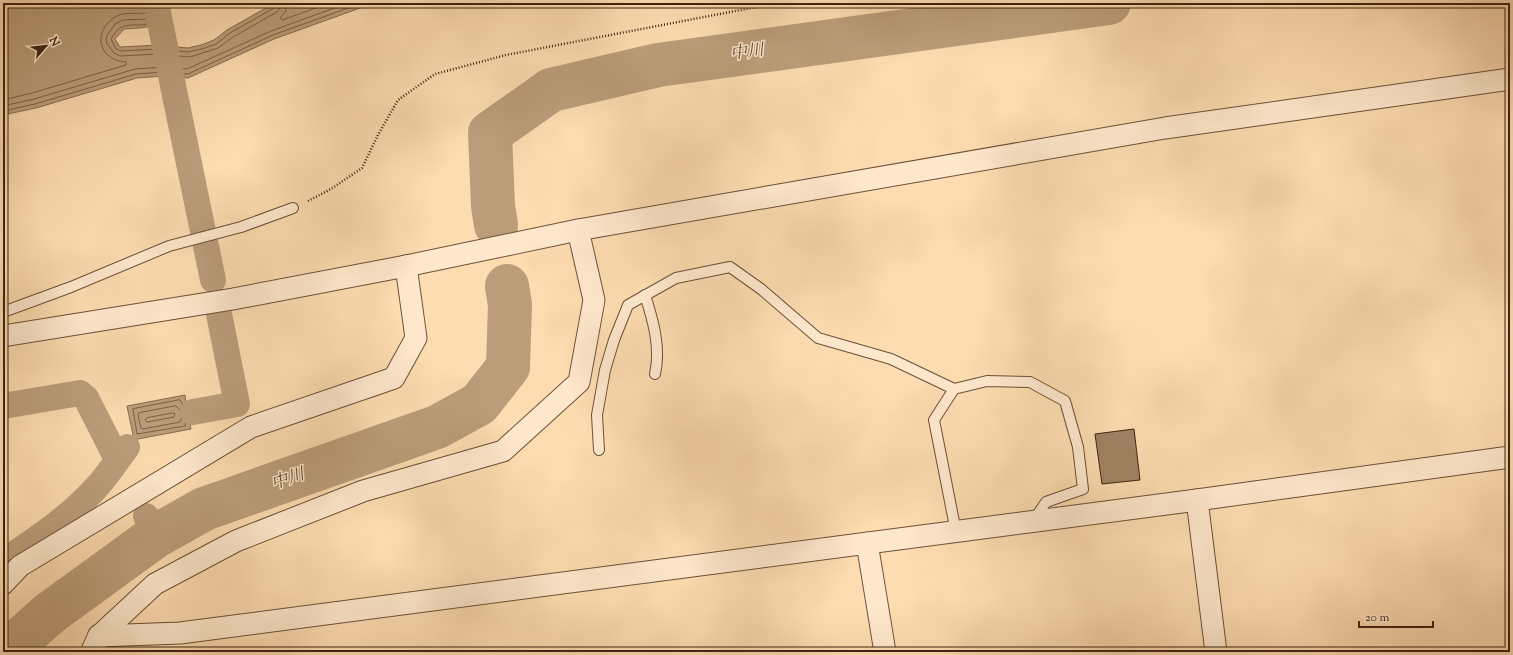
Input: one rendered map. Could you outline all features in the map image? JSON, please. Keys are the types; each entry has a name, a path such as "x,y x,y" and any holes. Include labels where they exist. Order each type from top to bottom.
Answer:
{"street":[{"path":"3,336 233,299 406,266 578,230 1165,128 1510,79"},
{"path":"96,644 155,584 236,541 363,491 503,451 579,382 594,300 578,230"},
{"path":"3,584 20,566 251,427 394,378 416,338 406,266"},
{"path":"96,644 956,532 1510,457"},
{"path":"1197,500 1216,652"},
{"path":"867,543 885,652"}],"lane":[{"path":"3,312 169,246 241,227 293,208"},
{"path":"599,450 597,415 605,370 614,340 628,305 676,278 730,267 761,289 818,338 891,359 954,389 987,381 1030,382 1065,401 1078,447 1083,489 1046,502 1034,521"},
{"path":"645,295 654,323 657,363 655,374"},
{"path":"954,389 934,420 956,532"}],"path":[{"path":"293,208 331,190 362,168 378,135 398,100 435,74 506,55 777,3"}],"water":[{"path":"3,3 173,3 158,22 142,28 124,29 115,39 120,47 158,45 188,48 214,40 227,30 277,3 374,3 274,39 188,78 165,76 137,78 36,108 3,115"},
{"path":"185,395 186,404 191,403 195,421 190,422 191,429 138,439 130,450 124,444 133,435 127,406"}],"building":[{"path":"1134,429 1140,480 1102,484 1095,434"}],"waterway":[{"path":"156,3 213,280"},
{"name":"中川","path":"496,225 493,206 490,133 551,90 658,65 1109,3"},
{"name":"中川","path":"6,652 50,613 156,536 204,509 437,427 479,404 508,367 510,305 507,286"},
{"path":"193,412 237,404 219,314"},
{"path":"3,406 80,393 86,398 115,455"},
{"path":"3,561 62,520 83,501 98,486 127,447"},
{"path":"146,516 156,536"}]}
